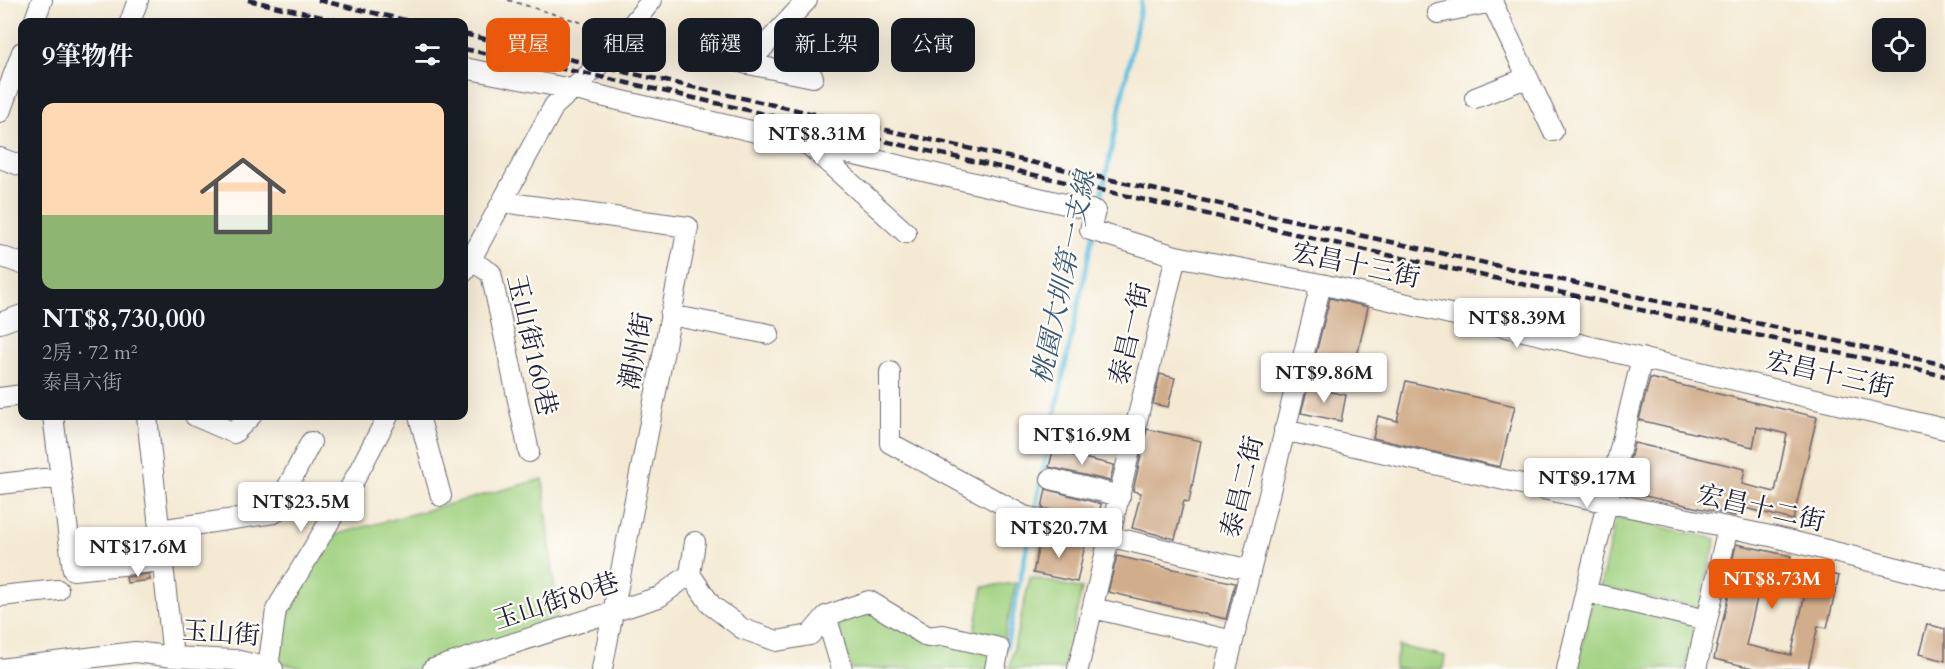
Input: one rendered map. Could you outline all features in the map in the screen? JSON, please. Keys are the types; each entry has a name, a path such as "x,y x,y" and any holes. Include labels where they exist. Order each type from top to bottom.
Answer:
{"street":[{"path":"35,18 42,0"},
{"path":"131,18 138,0"},
{"path":"762,48 807,0"},
{"path":"1438,13 1493,1 1526,78 1553,131"},
{"path":"635,18 644,5"},
{"path":"0,112 18,63"},
{"path":"762,67 813,77"},
{"path":"468,69 571,89 808,144 906,233"},
{"path":"468,264 554,106 591,72"},
{"path":"1475,98 1526,78"},
{"name":"宏昌十三街","path":"808,144 1095,211 1095,232 1176,256 1321,284 1945,429"},
{"path":"0,158 18,165"},
{"name":"潮州街","path":"502,201 688,226 602,669"},
{"path":"0,256 18,263"},
{"name":"泰昌一街","path":"1078,669 1176,256"},
{"name":"玉山街160巷","path":"468,266 491,273 529,452"},
{"name":"泰昌二街","path":"1226,669 1321,284"},
{"path":"670,315 769,334"},
{"path":"0,323 18,316"},
{"path":"1567,669 1642,358"},
{"path":"890,372 890,443 1033,518 1250,570"},
{"path":"0,398 18,396"},
{"path":"54,420 73,570 162,561"},
{"path":"147,420 172,657"},
{"path":"204,420 234,433 247,420"},
{"name":"玉山街","path":"0,669 172,657 235,660 271,668 276,610 351,486 386,420"},
{"path":"420,420 441,496"},
{"name":"宏昌十二街","path":"1284,430 1775,537 1945,580"},
{"path":"159,530 274,513 311,442"},
{"path":"0,484 61,477"},
{"path":"1051,479 1120,496"},
{"path":"1696,669 1728,527"},
{"path":"695,542 690,574 711,605 742,629 777,642 810,634 826,616 868,601 928,638 943,635 999,648 994,669"},
{"name":"玉山街80巷","path":"433,669 659,597 690,574"},
{"path":"0,596 58,590"},
{"path":"1586,592 1707,620"},
{"path":"1093,608 1233,641"},
{"path":"826,616 842,669"}],"path":[{"path":"508,0 582,23"}],"green space":[{"path":"543,479 558,623 416,669 307,669 275,662 286,608 327,537"},
{"path":"1616,517 1716,539 1699,608 1600,587"},
{"path":"1030,577 1082,589 1064,669 1009,669"},
{"path":"1016,583 1002,647 973,639 983,587"},
{"path":"1593,599 1696,625 1686,669 1576,669"},
{"path":"871,609 994,653 991,669 851,669 836,621"},
{"path":"1399,646 1445,656 1443,669 1394,669"}],"building":[{"path":"1330,298 1368,307 1354,370 1314,361"},
{"path":"1160,374 1175,378 1168,407 1153,404"},
{"path":"1650,378 1817,417 1793,520 1737,506 1735,516 1622,491 1634,443 1745,469 1742,484 1775,492 1787,434 1757,427 1753,447 1639,420"},
{"path":"1406,381 1515,406 1500,467 1373,438 1378,416 1397,421"},
{"path":"1308,387 1346,395 1341,421 1301,413"},
{"path":"1147,429 1201,441 1189,502 1184,501 1175,539 1132,528 1141,493 1133,491"},
{"path":"1053,451 1114,465 1110,481 1049,467"},
{"path":"1046,489 1101,504 1098,521 1042,508"},
{"path":"1041,535 1085,545 1077,582 1033,573"},
{"path":"1736,544 1791,556 1787,574 1764,569 1746,645 1791,655 1806,590 1788,586 1793,565 1839,576 1827,628 1818,626 1808,669 1757,669 1714,659 1736,563 1732,562"},
{"path":"1117,556 1235,583 1226,619 1108,592"},
{"path":"149,574 150,580 127,583 126,577"},
{"path":"1927,624 1945,629 1945,661 1919,654"}],"waterway":[{"name":"桃園大圳第一支線","path":"1099,209 1142,0"},
{"name":"桃園大圳第一支線","path":"1034,514 1093,235"},
{"name":"桃園大圳第一支線","path":"1006,649 1032,522"}],"railway":[{"path":"248,0 327,18"},
{"path":"318,0 396,18"},
{"path":"468,35 598,66 1945,365"},
{"path":"468,50 588,74 1388,255 1945,376"}]}
